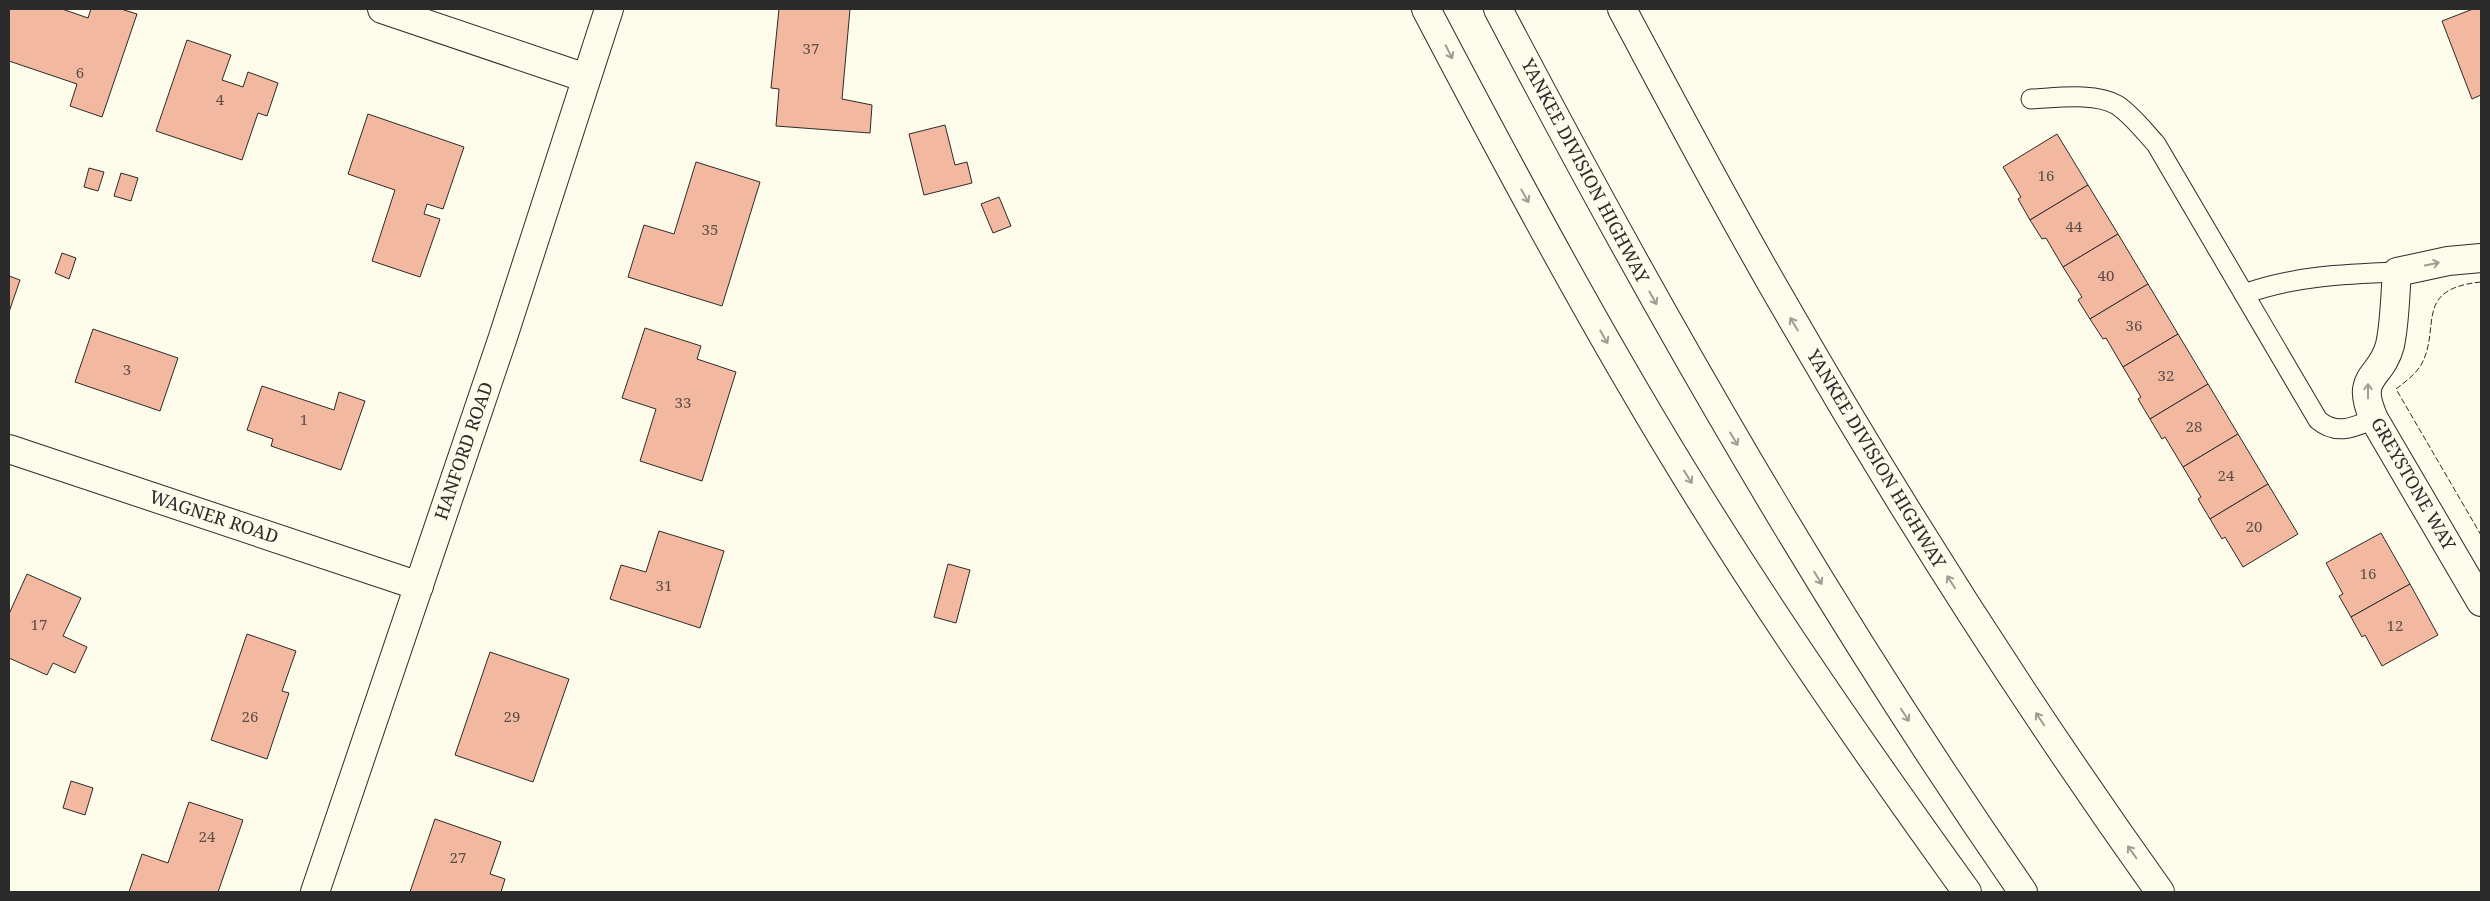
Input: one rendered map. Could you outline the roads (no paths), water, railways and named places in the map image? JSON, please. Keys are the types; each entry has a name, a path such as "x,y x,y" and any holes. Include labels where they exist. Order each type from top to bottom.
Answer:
{"main road":[{"path":"382,9 586,78"},
{"name":"HANFORD ROAD","path":"315,892 503,336 609,9"},
{"path":"1426,9 1557,254 1637,394 1751,579 1967,892"},
{"name":"YANKEE DIVISION HIGHWAY","path":"1498,9 1617,234 1693,369 1772,503 1857,641 2023,892"},
{"name":"YANKEE DIVISION HIGHWAY","path":"1622,9 1714,182 1787,312 1946,575 2030,705 2160,892"},
{"path":"2397,272 2448,261 2481,258"},
{"name":"GREYSTONE WAY","path":"2397,272 2390,343 2385,357 2370,377 2366,393 2374,418 2481,602"},
{"name":"WAGNER ROAD","path":"9,449 418,586"}],"lane":[{"path":"2031,99 2071,96 2092,99 2116,104 2135,120 2156,144 2318,420 2329,427 2342,430 2374,418"},
{"path":"2244,294 2280,282 2340,274 2397,272"}]}
